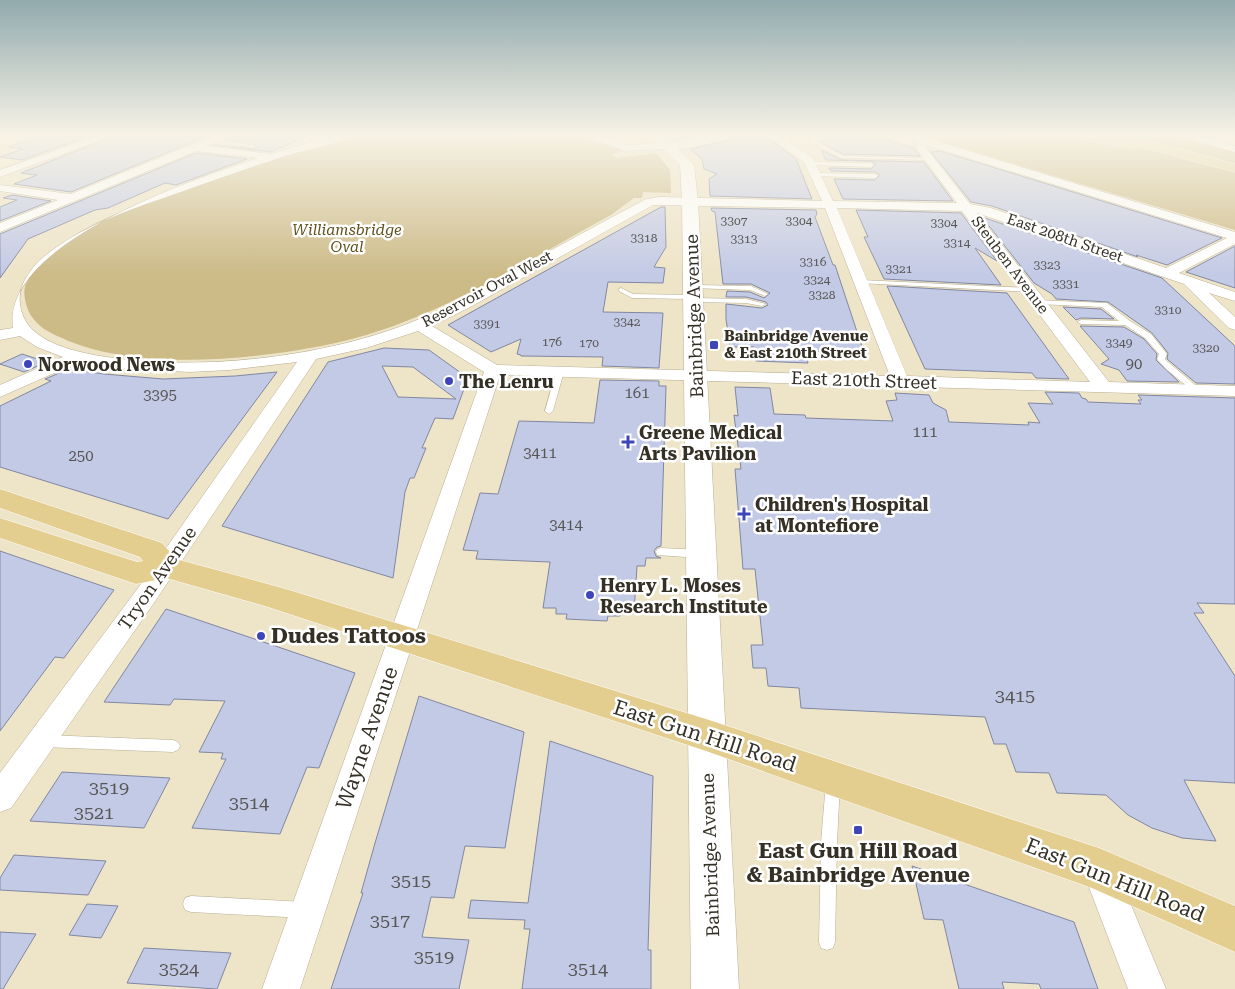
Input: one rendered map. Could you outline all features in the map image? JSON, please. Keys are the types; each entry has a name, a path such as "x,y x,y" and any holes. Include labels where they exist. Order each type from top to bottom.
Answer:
{"main road":[{"name":"Bainbridge Avenue","path":"688,182 715,989"},
{"path":"0,498 151,550 166,567"},
{"name":"East Gun Hill Road","path":"0,528 136,573 166,567 275,596 706,735 1099,869 1235,929"}],"street":[{"path":"0,228 112,182"},
{"path":"0,336 22,331 13,311 12,298 14,288 20,275 39,255 66,236 114,212 200,182"},
{"path":"819,182 901,382"},
{"name":"Steuben Avenue","path":"947,182 1104,388"},
{"path":"1055,182 1235,238"},
{"path":"0,188 73,198"},
{"name":"East 208th Street","path":"650,202 690,201 966,207 987,211 1235,297"},
{"name":"Reservoir Oval West","path":"22,331 46,345 78,356 149,366 186,367 240,364 310,355 358,345 435,319 650,202"},
{"path":"1167,273 1235,238"},
{"path":"1187,280 1235,325"},
{"path":"419,325 493,370"},
{"name":"Tryon Avenue","path":"0,798 166,567 310,355"},
{"path":"0,392 78,356"},
{"name":"East 210th Street","path":"493,370 695,374 901,382 1235,391"},
{"name":"Wayne Avenue","path":"281,989 493,370"},
{"path":"1099,869 1147,989"}],"lane":[{"path":"861,282 1098,303 1109,307 1127,323 1148,336 1162,354 1161,359 1166,366 1184,377 1197,390"},
{"path":"621,290 632,296 693,295 751,288 765,294"},
{"path":"693,295 762,304"},
{"path":"1081,322 1127,323"},
{"path":"549,411 560,371"},
{"path":"661,552 701,554"},
{"path":"40,741 173,746"},
{"path":"827,942 834,779"},
{"path":"191,904 308,910"}],"green space":[{"name":"Williamsbridge Oval","path":"207,182 671,182 671,193 643,192 642,198 634,198 611,215 476,290 405,321 369,334 300,350 266,355 195,360 124,356 92,349 48,331 40,326 30,314 24,291 31,275 44,259 51,252 85,229 124,211"},
{"path":"1075,182 1235,182 1235,230"}],"building":[{"path":"19,182 95,182 71,192 14,184"},
{"path":"125,182 184,182 176,185 165,183 108,208 95,210 28,239 0,278 0,234"},
{"path":"709,182 805,182 812,199 710,196"},
{"path":"835,182 939,182 953,201 843,199"},
{"path":"955,182 1041,182 1222,238 1167,265 1136,255 1138,257 992,206 971,202"},
{"path":"12,195 51,201 0,221 0,207 17,200 3,198"},
{"path":"661,207 665,207 666,247 654,267 665,268 663,283 608,282 603,312 663,313 659,368 602,366 603,357 521,356 517,354 521,339 491,352 448,325"},
{"path":"711,208 816,210 817,214 815,217 833,265 835,265 864,353 810,351 812,359 807,359 808,363 756,361 754,347 730,347 726,304 762,308 768,305 766,302 746,297 726,297 727,291 750,292 764,298 770,293 751,284 723,284 715,212"},
{"path":"856,210 961,213 997,261 975,248 1001,285 884,279 864,237 868,237"},
{"path":"982,217 1162,278 1235,346 1235,384 1196,383 1167,359 1168,353 1152,333 1108,302 1056,299 1052,294 1034,283"},
{"path":"1235,246 1235,288 1186,272"},
{"path":"887,286 1007,293 1069,379 1036,378 1032,373 925,369"},
{"path":"1063,307 1101,309 1114,319 1081,318 1076,320"},
{"path":"1080,326 1124,327 1144,339 1157,354 1156,360 1179,382 1127,381 1119,370 1101,364 1109,359"},
{"path":"384,348 429,350 468,378 453,419 435,418 422,448 426,448 414,478 410,478 405,492 393,578 222,526 328,362","holes":["382,366 413,367 456,399 398,397"]},
{"path":"22,354 47,362 24,372 0,364"},
{"path":"69,369 163,379 277,372 168,519 0,467 0,406 51,381 45,379"},
{"path":"600,380 659,381 659,386 666,386 661,546 657,547 654,551 656,556 661,558 646,558 645,566 637,566 634,612 621,611 620,616 608,616 607,621 566,619 567,614 556,614 556,608 543,608 550,562 476,559 478,551 463,550 480,493 498,494 519,421 594,423"},
{"path":"735,387 770,388 774,414 805,415 806,418 893,421 886,401 897,400 895,393 929,395 933,403 946,410 949,422 1029,425 1028,422 1040,423 1028,403 1053,404 1045,392 1079,393 1088,402 1141,404 1138,400 1142,400 1138,395 1235,398 1235,604 1197,603 1204,613 1194,613 1235,676 1235,783 1184,780 1216,841 1182,838 1152,828 1128,815 1106,795 1057,793 1049,773 1016,772 1006,744 994,744 985,717 801,708 799,688 768,686 766,668 753,668 751,645 763,645 755,569 743,569 735,469 741,469 734,415 738,416"},
{"path":"0,551 114,590 64,658 55,657 0,731"},
{"path":"166,609 355,673 319,768 307,767 280,834 192,828 226,759 221,759 223,753 199,752 225,701 174,699 170,705 104,702"},
{"path":"419,696 524,732 505,848 465,846 454,898 431,897 422,937 469,940 459,989 331,989 363,893 361,893 375,843"},
{"path":"550,741 653,776 648,950 651,950 651,989 522,989 530,929 524,929 525,920 468,918 471,900 528,903"},
{"path":"62,772 170,778 144,828 30,821"},
{"path":"14,855 106,861 88,895 0,890 0,878"},
{"path":"912,866 1074,922 1098,989 1041,989 1039,984 1002,982 1004,989 959,989 943,920 924,919"},
{"path":"87,904 118,906 101,938 69,935"},
{"path":"0,932 36,934 3,989 0,989"},
{"path":"144,948 231,953 217,989 127,983"}],"place":[{"name":"Bainbridge Avenue & East 210th Street","path":"714,345"},
{"name":"Norwood News","path":"28,364"},
{"name":"The Lenru","path":"449,381"},
{"name":"Greene Medical Arts Pavilion","path":"628,442"},
{"name":"Children's Hospital at Montefiore","path":"744,514"},
{"name":"Henry L. Moses Research Institute","path":"590,595"},
{"name":"Dudes Tattoos","path":"261,636"},
{"name":"East Gun Hill Road & Bainbridge Avenue","path":"858,830"}]}
